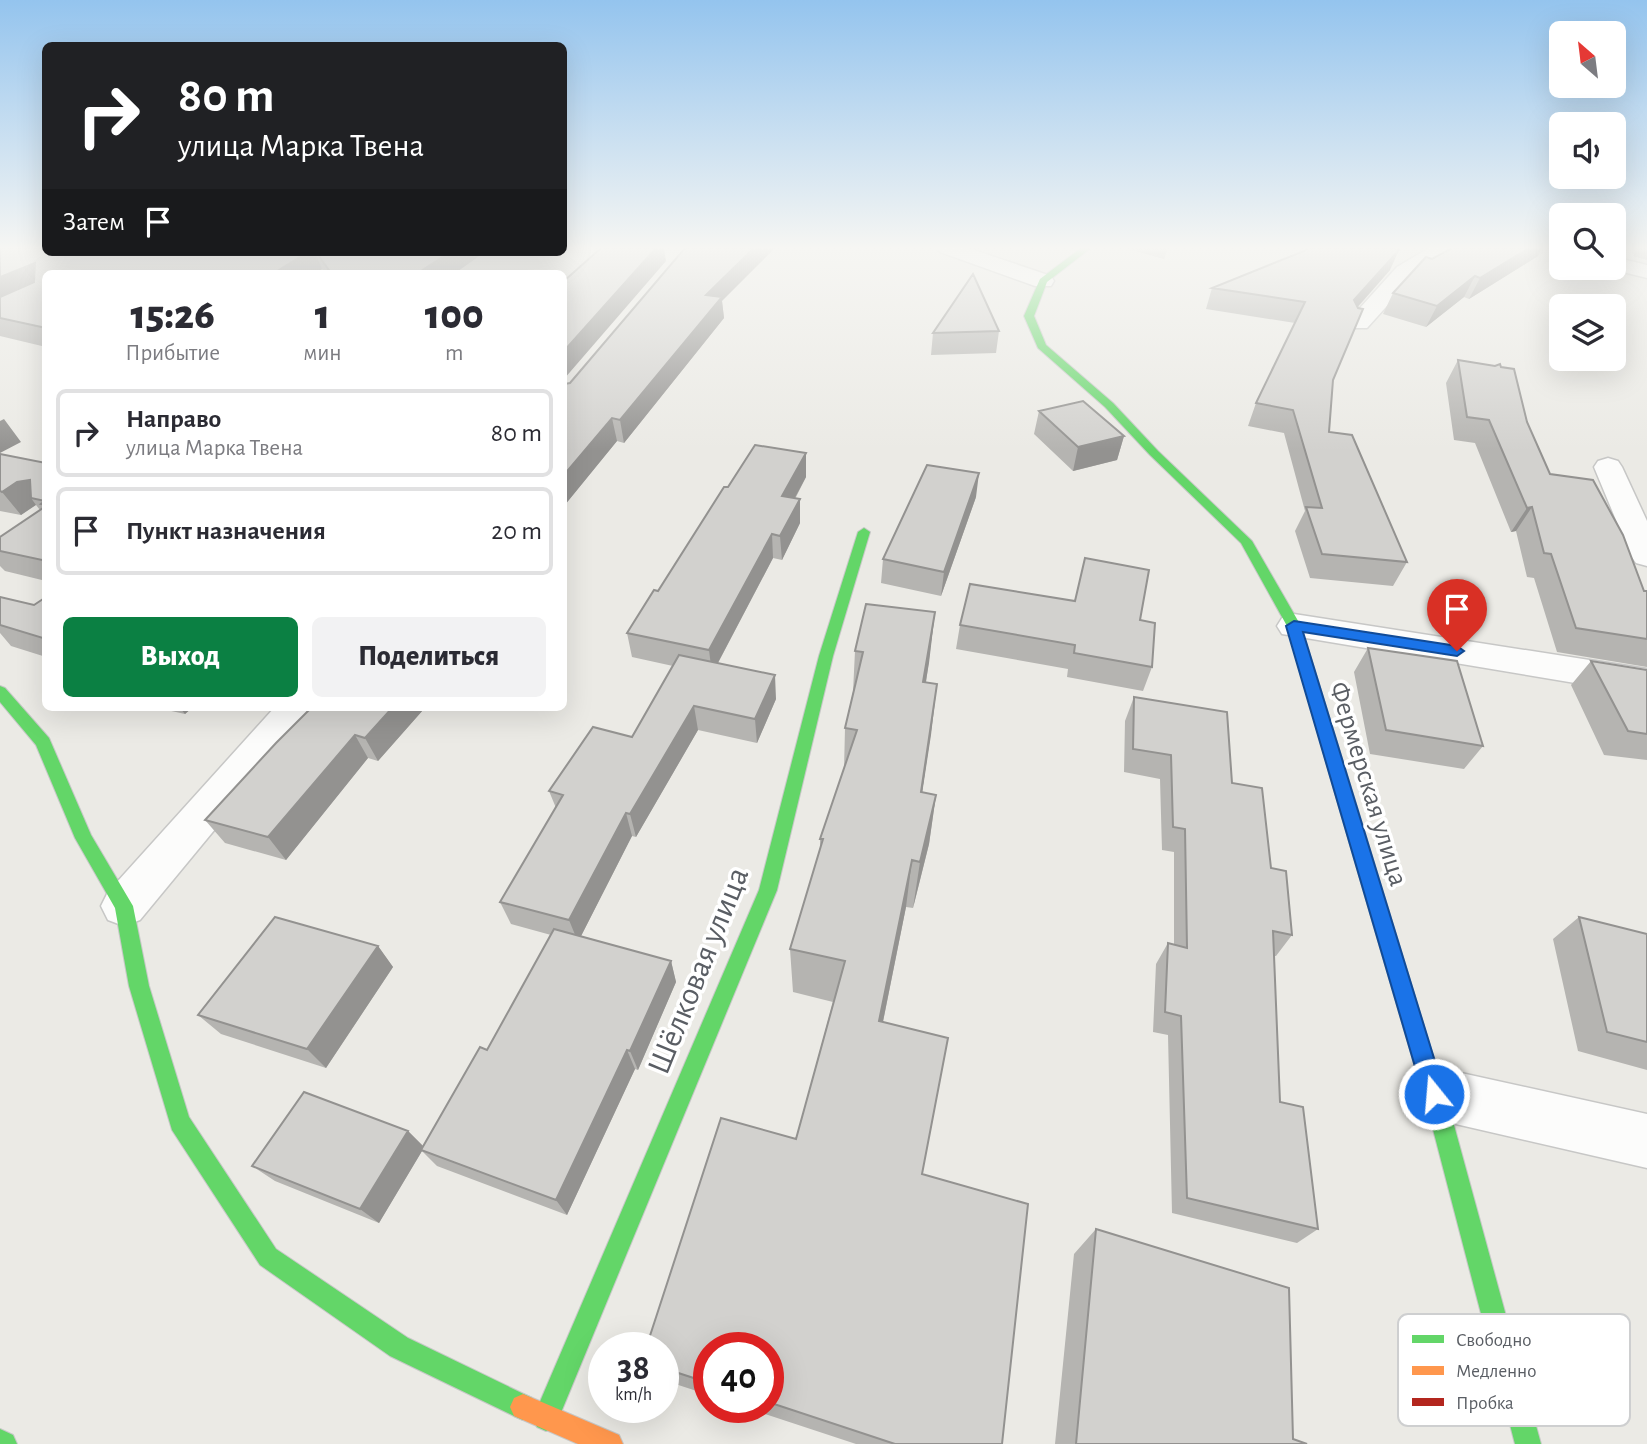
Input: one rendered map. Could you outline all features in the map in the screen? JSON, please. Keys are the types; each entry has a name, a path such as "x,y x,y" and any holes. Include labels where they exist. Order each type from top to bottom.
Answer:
{"street":[{"name":"Фермерская улица","path":"1028,315 1042,346 1109,405 1154,453 1246,541 1294,626 1434,1094 1493,1314"},
{"path":"1359,323 1366,315"},
{"path":"1608,467 1647,556"},
{"name":"Шёлковая улица","path":"546,1418 768,890 826,656 864,532"},
{"path":"1294,626 1647,682"},
{"path":"0,692 43,742 84,838 124,906 139,986 180,1122 268,1257 399,1347 546,1418 610,1444"},
{"path":"124,906 294,711"},
{"path":"1434,1094 1647,1141"},
{"name":"Фермерская улица","path":"1523,1426 1528,1444"}],"building":[{"path":"0,315 42,315 42,327 0,318"},
{"path":"567,315 596,315 567,348"},
{"path":"628,315 707,315 620,420 612,418 567,471 567,384"},
{"path":"945,315 992,315 999,331 933,333"},
{"path":"1299,315 1360,315 1333,380 1329,432 1352,435 1407,562 1322,554 1306,507 1322,508 1293,410 1256,403"},
{"path":"1458,360 1495,366 1500,364 1501,367 1514,369 1527,422 1550,474 1593,480 1623,535 1644,591 1647,591 1647,639 1576,628 1551,554 1544,553 1532,507 1527,508 1489,420 1467,417"},
{"path":"1083,401 1124,436 1078,447 1039,411"},
{"path":"755,445 806,453 782,496 800,499 780,536 772,534 709,650 627,633 654,590 658,591 724,487 728,487"},
{"path":"0,454 42,462 42,500 31,498 30,480 17,482 0,491"},
{"path":"927,465 979,473 944,572 883,559"},
{"path":"42,509 42,560 0,551 0,537"},
{"path":"1085,558 1149,570 1140,620 1155,623 1152,667 1074,653 1075,645 960,625 970,584 1075,601"},
{"path":"0,597 34,605 42,600 42,638 0,625"},
{"path":"866,604 935,612 923,682 937,684 921,792 936,795 920,862 912,860 879,1021 948,1038 922,1174 1028,1204 1002,1444 895,1444 784,1407 784,1332 693,1332 693,1378 679,1373 679,1332 651,1332 721,1118 796,1139 845,961 790,949 823,839 820,839 857,730 845,728 863,652 855,651"},
{"path":"1368,648 1457,661 1483,746 1386,730"},
{"path":"679,655 775,675 755,719 694,706 630,814 626,813 569,920 500,902 563,795 549,791 593,727 632,737"},
{"path":"1591,661 1647,670 1647,734 1628,731"},
{"path":"1134,697 1227,712 1232,783 1262,788 1271,868 1286,871 1292,935 1273,931 1280,1102 1303,1107 1318,1229 1187,1198 1181,1016 1165,1012 1168,943 1187,948 1185,829 1173,827 1171,755 1133,749"},
{"path":"308,711 389,711 365,738 355,735 268,837 205,820"},
{"path":"275,917 378,946 307,1049 198,1015"},
{"path":"1579,917 1647,934 1647,1042 1607,1032"},
{"path":"554,929 671,961 556,1200 421,1150 480,1047 487,1050"},
{"path":"304,1092 408,1131 360,1209 252,1166"},
{"path":"1096,1229 1289,1288 1293,1439 1307,1444 1076,1444"}],"traffic: fast":[{"path":"1029,315 1042,346 1109,405 1154,453 1246,541 1294,626 1348,807"},
{"path":"546,1418 768,890 826,656 864,532"},
{"path":"0,692 43,742 84,838 124,906 139,986 180,1122 268,1257 399,1347 523,1407"},
{"path":"1441,1118 1493,1314"},
{"path":"1523,1426 1528,1444"},
{"path":"0,1442 4,1444"}],"traffic: slow":[{"path":"523,1407 610,1444"}],"traffic: jam":[{"path":"1348,807 1441,1118"}],"route":[{"path":"1434,1094 1294,626 1457,651"}]}
